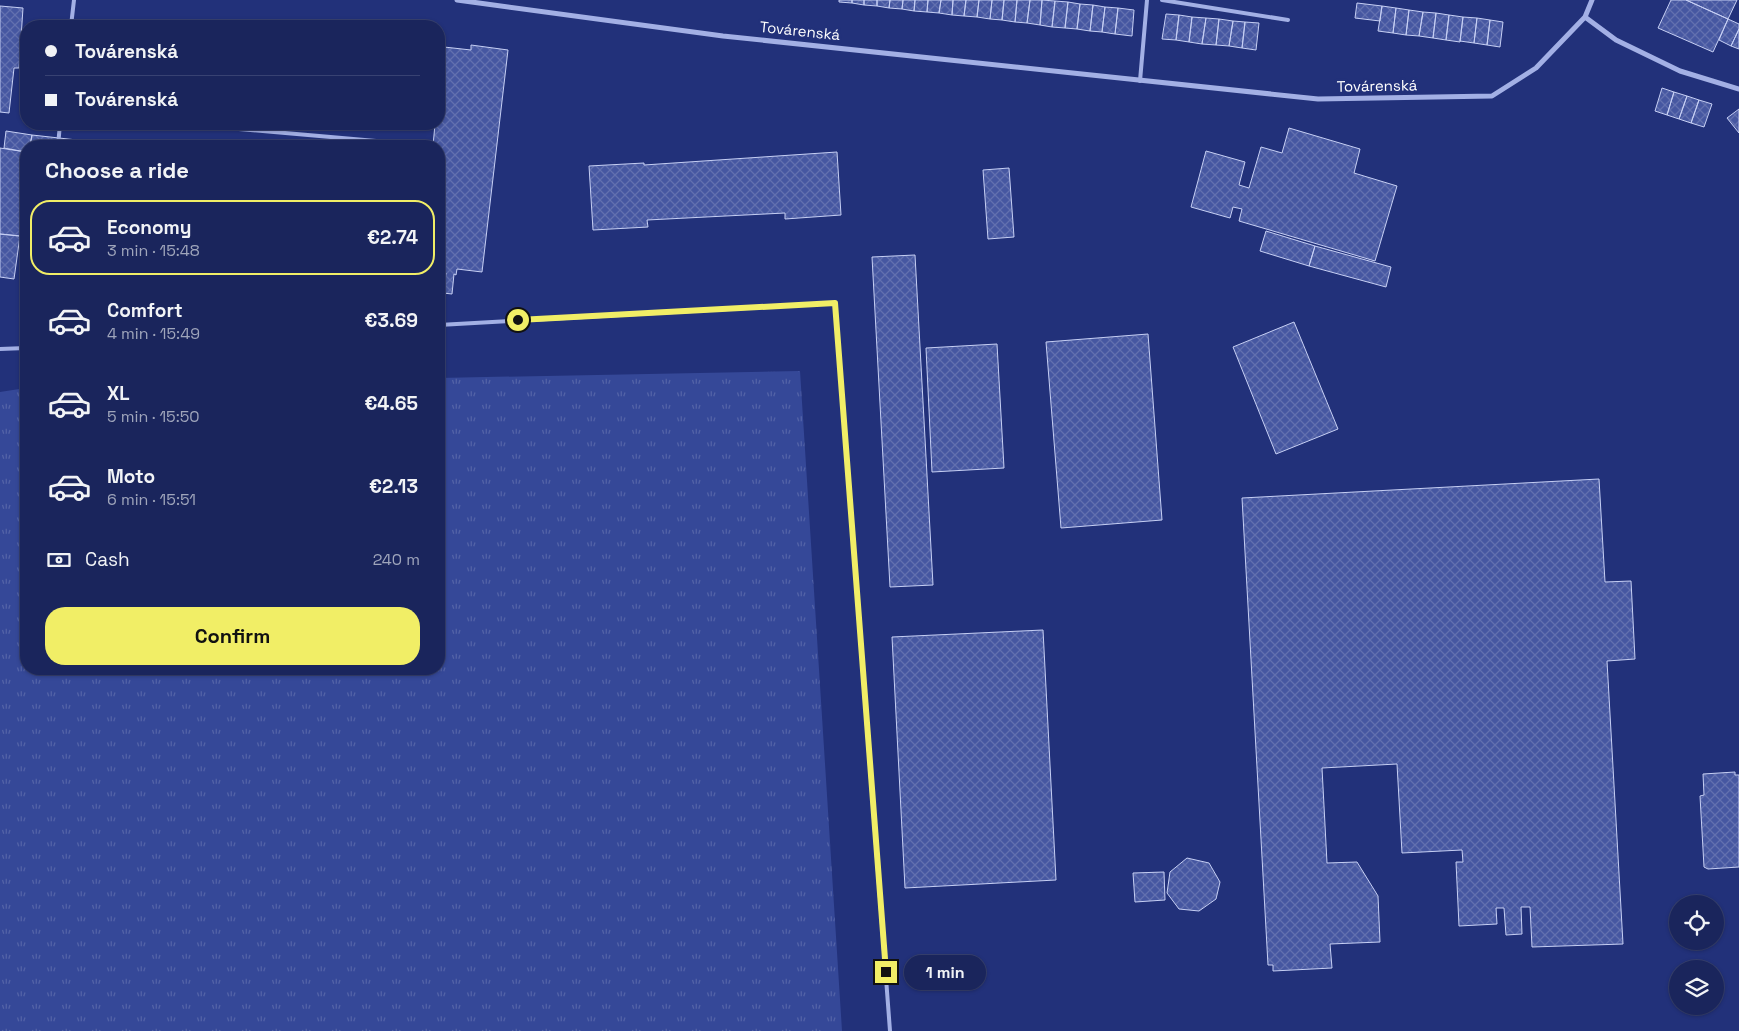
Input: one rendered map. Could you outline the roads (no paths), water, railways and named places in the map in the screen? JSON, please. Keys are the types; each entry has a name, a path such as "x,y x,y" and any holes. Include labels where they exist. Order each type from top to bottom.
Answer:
{"street":[{"name":"Továrenská","path":"457,0 723,36 1318,100 1492,96 1536,68 1585,17"},
{"path":"1592,0 1585,17 1616,40 1680,71 1739,89"}],"lane":[{"path":"72,20 74,0"},
{"path":"1140,81 1147,0"},
{"path":"1162,0 1288,20"},
{"path":"250,130 365,140"},
{"path":"445,325 835,303 890,1031"},
{"path":"0,349 20,348"}]}
